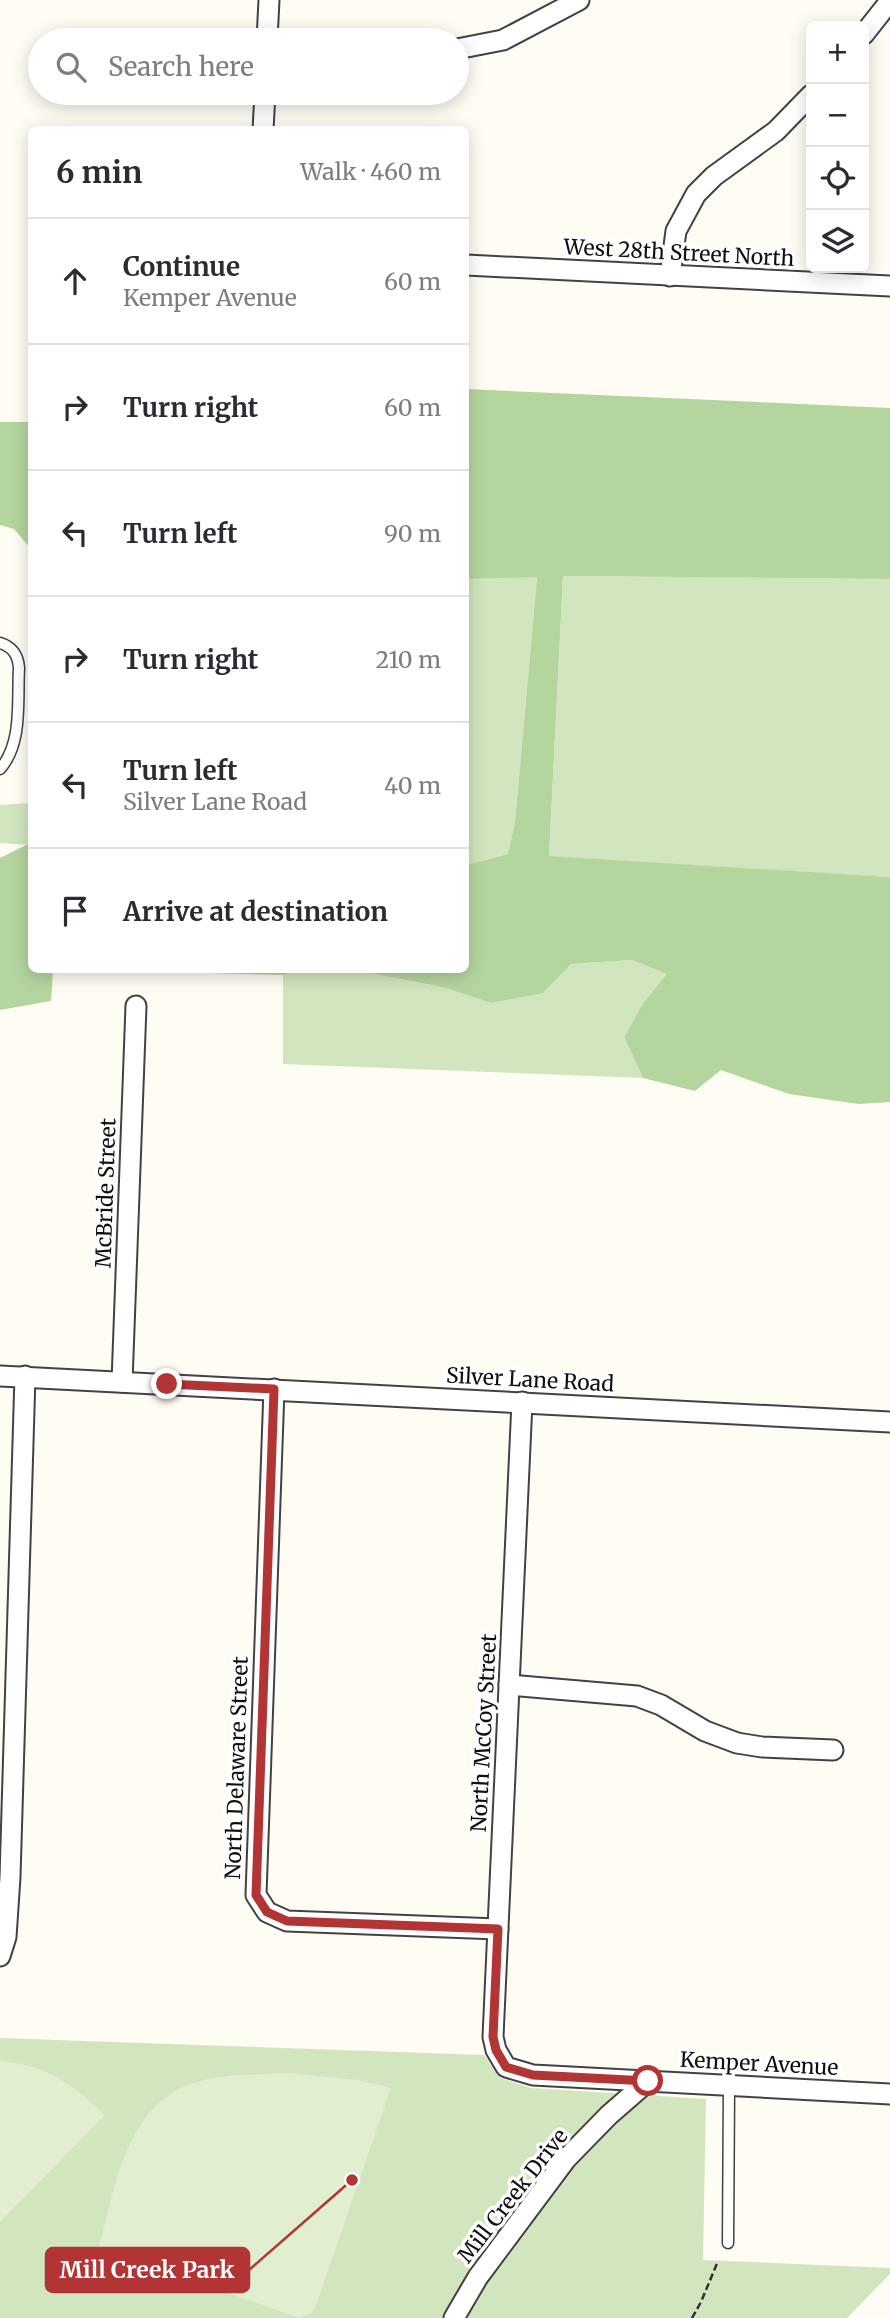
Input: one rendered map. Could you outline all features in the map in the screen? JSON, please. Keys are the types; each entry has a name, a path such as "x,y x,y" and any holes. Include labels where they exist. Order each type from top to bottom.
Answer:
{"street":[{"path":"268,28 269,0"},
{"path":"469,47 503,40 579,0"},
{"path":"869,28 890,2"},
{"path":"670,275 676,231 696,194 714,176 776,131 806,100"},
{"path":"263,126 264,105"},
{"name":"West 28th Street North","path":"469,265 890,286"},
{"name":"McBride Street","path":"122,1381 136,1006"},
{"name":"Silver Lane Road","path":"0,1376 890,1422"},
{"path":"0,1956 6,1937 5,1877 25,1377"},
{"name":"North Delaware Street","path":"274,1389 256,1895 267,1912 287,1921 498,1929"},
{"name":"North McCoy Street","path":"504,2062 496,2050 493,2037 522,1402"},
{"path":"509,1685 637,1696 661,1705 705,1731 737,1743 762,1747 833,1750"},
{"name":"Kemper Avenue","path":"504,2062 506,2067 533,2075 890,2094"},
{"name":"Mill Creek Drive","path":"454,2318 478,2277 566,2159 609,2115 648,2081"}],"lane":[{"path":"0,643 10,647 18,656 19,668 14,747 0,769"},
{"path":"728,2243 729,2086"}],"path":[{"path":"692,2318 718,2261"}],"green space":[{"path":"469,389 890,408 890,579 563,576 549,856 890,877 890,1102 859,1104 789,1094 721,1070 695,1091 643,1078 624,1037 644,1002 667,974 632,960 571,964 543,993 491,1003 442,987 374,973 469,973 469,864 508,854 515,822 537,577 469,579"},
{"path":"0,422 28,422 28,545 14,529 0,525"},
{"path":"537,576 515,822 508,854 469,864 469,579"},
{"path":"563,576 890,579 890,877 549,857"},
{"path":"28,803 28,845 0,843 0,805"},
{"path":"28,845 28,973 53,973 51,1001 0,1010 0,858"},
{"path":"632,960 668,974 644,1002 624,1037 643,1078 283,1064 283,975 374,973 442,987 491,1003 543,992 571,964"},
{"path":"210,973 290,973 283,975"},
{"path":"0,2038 484,2055 500,2078 531,2088 706,2099 703,2260 890,2268 890,2274 847,2318 0,2318"},
{"path":"0,2061 32,2067 58,2078 105,2115 0,2222"},
{"path":"290,2073 357,2080 391,2088 314,2311 299,2318 99,2247 127,2151 152,2109 171,2094 205,2080"}],"place":[{"name":"Mill Creek Park","path":"352,2180"}],"route":[{"path":"167,1384 274,1389 256,1895 267,1912 287,1921 498,1929 493,2037 496,2050 506,2067 533,2075 648,2081"}]}
